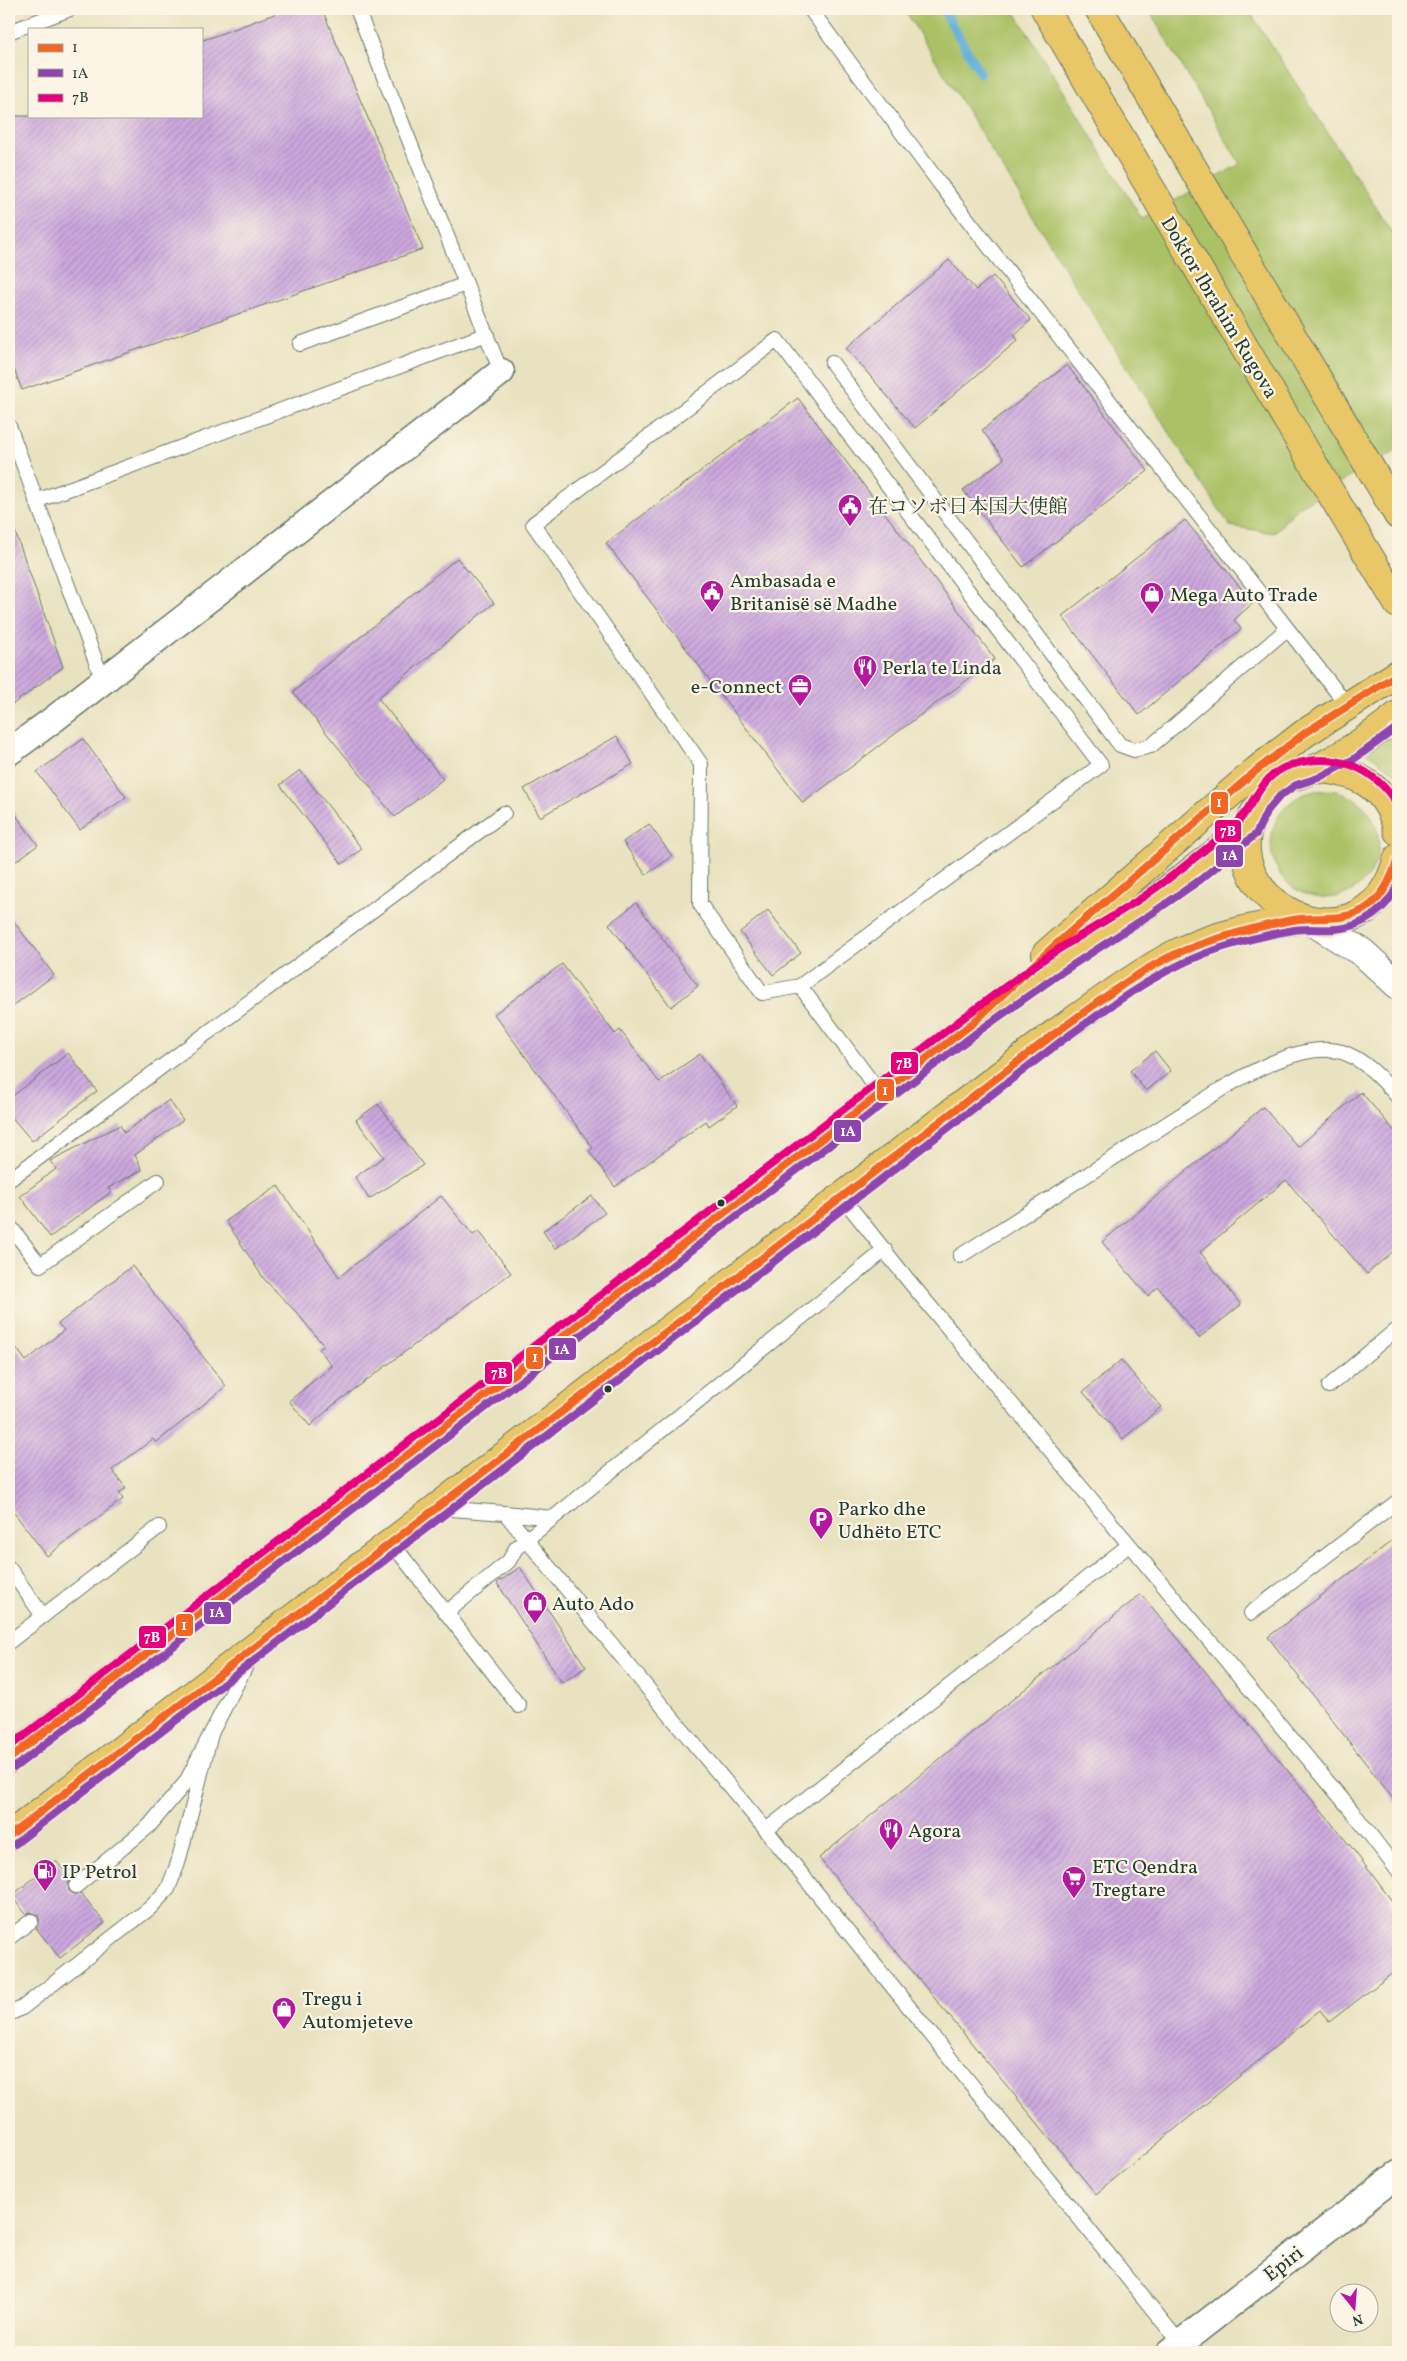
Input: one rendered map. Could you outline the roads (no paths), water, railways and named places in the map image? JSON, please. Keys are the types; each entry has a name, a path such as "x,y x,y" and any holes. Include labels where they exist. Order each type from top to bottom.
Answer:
{"highway":[{"name":"Doktor Ibrahim Rugova","path":"1045,9 1398,604"},
{"path":"1099,9 1398,515"},
{"path":"973,1023 1054,946 1257,770 1305,733 1398,674"},
{"path":"1307,920 1285,912 1269,900 1257,884 1250,866 1247,846 1249,827 1258,806 1273,788 1292,776 1314,769 1349,750 1398,715"},
{"path":"1314,769 1334,770 1353,775 1370,785 1384,799 1394,816 1398,831"},
{"path":"9,1759 973,1023 1056,964 1149,904 1249,827"},
{"path":"9,1836 1054,1034 1146,972 1176,954 1205,942 1266,926 1307,920 1335,921 1359,913 1379,898 1393,877 1398,858"}],"street":[{"path":"9,752 501,372"},
{"path":"1307,920 1363,953 1398,985"},
{"name":"Epiri","path":"1174,2348 1398,2174"}],"lane":[{"path":"9,32 70,9"},
{"path":"357,9 501,372"},
{"path":"810,9 940,184 1347,705"},
{"path":"300,344 466,284"},
{"path":"36,501 487,334"},
{"path":"777,340 1101,765 800,986 762,993 700,904 701,764 533,524 777,340"},
{"path":"832,364 1120,745 1134,750 1151,746 1287,628"},
{"path":"9,426 103,681"},
{"path":"9,1180 504,813"},
{"path":"800,986 880,1093"},
{"path":"960,1256 1223,1088 1257,1069 1285,1058 1316,1051 1341,1052 1365,1064 1398,1097"},
{"path":"9,1225 40,1265 158,1181"},
{"path":"842,1197 1352,1811 1398,1871"},
{"path":"446,1612 509,1561 516,1548 552,1518 885,1250"},
{"path":"1329,1386 1398,1328"},
{"path":"1251,1613 1398,1501"},
{"path":"436,1508 552,1518"},
{"path":"505,1513 766,1830 1174,2348"},
{"path":"9,1642 159,1527"},
{"path":"392,1542 519,1706"},
{"path":"766,1830 1130,1545"},
{"path":"9,1568 43,1616"},
{"path":"76,1886 126,1847 169,1804 186,1782 257,1646"},
{"path":"9,2014 22,2008 150,1908 168,1889 178,1863 211,1734"},
{"path":"9,1938 30,1921"}],"waterway":[{"path":"943,9 980,73"}],"place":[{"name":"在コソボ日本国大使館","path":"850,527"},
{"name":"Ambasada e Britanisë së Madhe","path":"712,613"},
{"name":"Mega Auto Trade","path":"1152,615"},
{"name":"Perla te Linda","path":"865,688"},
{"name":"e-Connect","path":"800,707"},
{"name":"Parko dhe Udhëto ETC","path":"821,1540"},
{"name":"Auto Ado","path":"535,1624"},
{"name":"Agora","path":"891,1851"},
{"name":"IP Petrol","path":"45,1892"},
{"name":"ETC Qendra Tregtare","path":"1074,1899"},
{"name":"Tregu i Automjeteve","path":"284,2030"}]}
